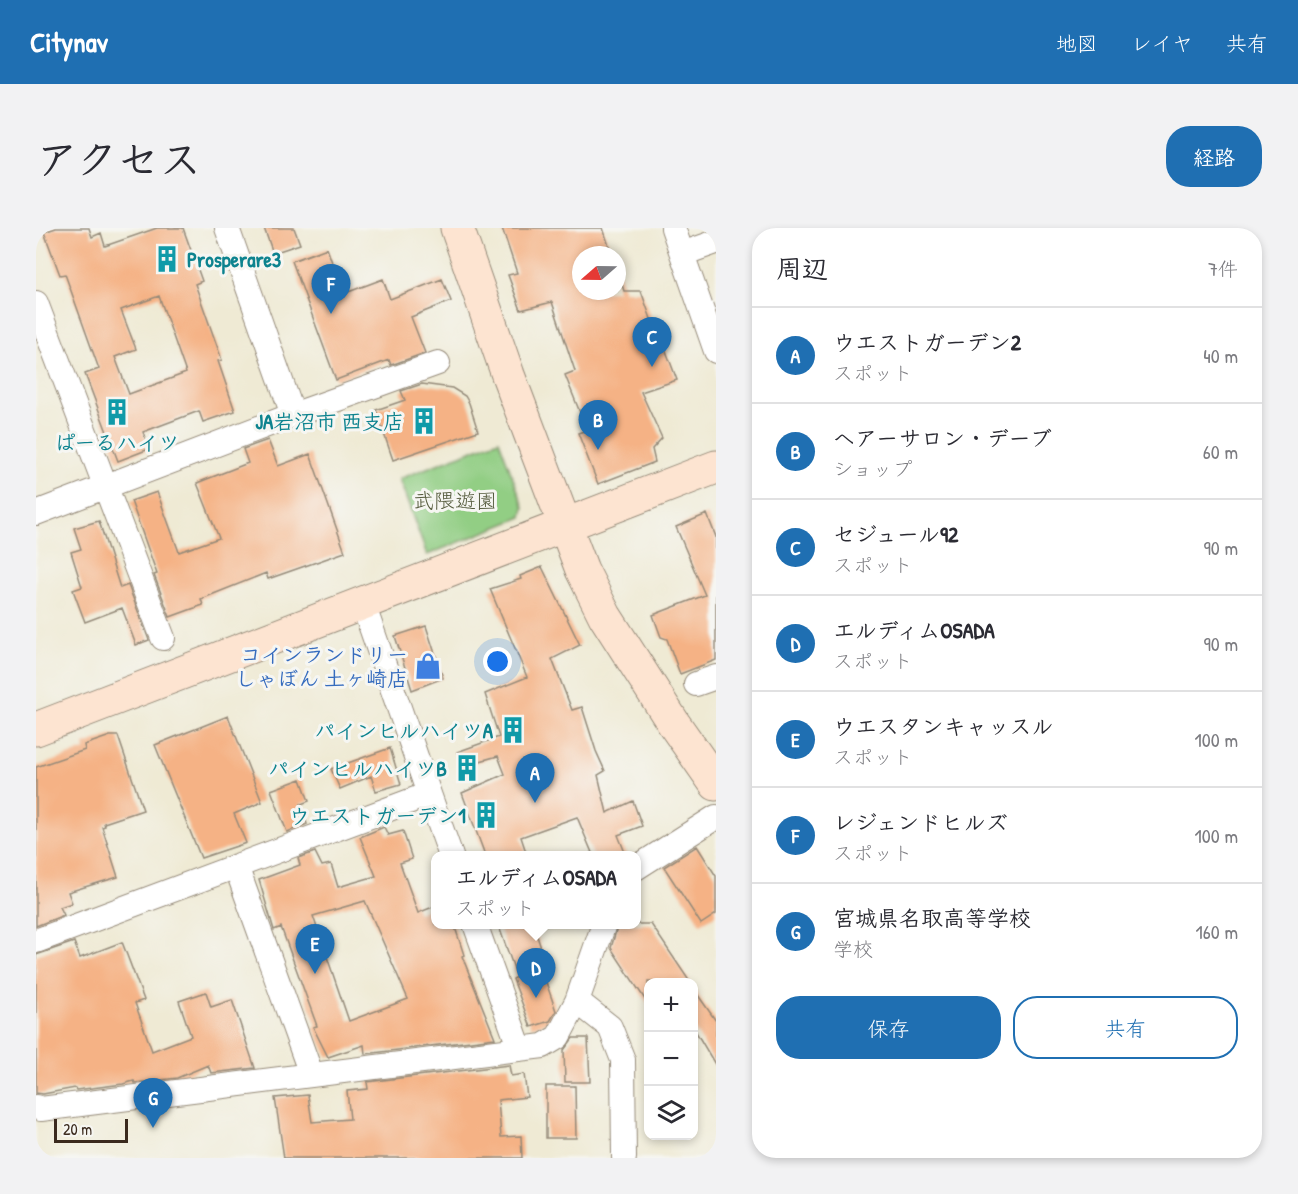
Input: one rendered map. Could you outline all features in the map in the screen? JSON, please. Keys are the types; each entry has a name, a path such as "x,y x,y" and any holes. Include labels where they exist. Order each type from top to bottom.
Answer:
{"street":[{"path":"227,228 293,415"},
{"path":"457,228 582,570 605,616 674,724 716,784"},
{"path":"673,228 716,351"},
{"path":"682,254 716,242"},
{"path":"36,303 163,638"},
{"path":"36,513 293,415 438,363"},
{"path":"36,729 716,467"},
{"path":"363,604 450,851"},
{"path":"36,941 429,794"},
{"path":"641,865 716,817"},
{"path":"236,866 311,1074"},
{"path":"477,929 520,1049"},
{"path":"36,1107 41,1109 543,1046 558,1037 577,1001 602,929"},
{"path":"577,1001 610,1027 623,1060 624,1158"}],"green space":[{"name":"武隈遊園","path":"499,440 524,507 522,517 427,555 399,479"}],"building":[{"path":"56,228 89,228 92,237 101,233 105,246 157,228 183,228 202,281 195,284 222,360 218,361 235,411 203,422 199,411 143,432 149,449 118,461 85,374 99,369 65,274 60,275 44,232","holes":["159,296 186,373 129,394 115,357 136,349 121,310"]},
{"path":"264,228 294,228 300,244 273,253"},
{"path":"502,228 603,228 609,246 572,246 572,300 626,300 626,291 641,291 660,344 663,343 677,380 641,392 662,438 652,449 655,462 598,484 578,433 587,430 565,375 575,371 552,302 521,310 508,275 517,273"},
{"path":"327,248 343,294 383,279 390,299 442,279 451,301 411,317 425,353 391,365 389,360 336,380 292,261"},
{"name":"JA岩沼市 西支店","path":"422,384 452,388 465,396 478,431 393,460 376,410 405,400 401,391"},
{"path":"268,440 278,466 310,454 345,552 268,579 266,573 201,599 203,605 170,617 131,501 157,492 179,552 219,538 197,483 248,463 243,449"},
{"path":"707,514 716,537 716,660 680,674 667,639 661,637 653,615 705,595 676,527"},
{"path":"99,521 120,588 128,585 149,640 136,645 122,608 85,622 73,590 82,587 71,552 81,549 74,528"},
{"path":"542,567 580,645 552,659 572,710 582,707 605,771 598,775 607,813 633,801 642,826 618,835 624,851 591,851 577,817 521,837 526,851 484,851 462,793 505,774 498,756 462,766 457,752 499,737 485,694 527,677 490,589 521,579 520,576"},
{"path":"426,626 443,678 412,690 395,636"},
{"path":"228,716 262,802 234,814 246,843 201,858 155,745"},
{"path":"110,736 118,736 143,810 104,823 105,826 102,827 118,877 68,892 72,903 60,907 64,915 36,926 36,767 85,750 84,745"},
{"path":"390,748 401,784 376,791 371,776 340,789 331,769"},
{"path":"301,779 309,801 301,804 307,824 287,832 271,790"},
{"path":"384,827 388,835 403,831 412,859 400,863 418,913 431,908 431,929 456,929 464,955 462,956 495,1038 365,1054 364,1045 328,1057 313,1027 317,1026 281,927 274,930 259,880 300,865 298,858 315,852 322,866 331,864 338,887 376,876 360,837","holes":["365,901 408,999 349,1021 313,916"]},
{"path":"697,846 716,876 716,914 701,924 664,867"},
{"path":"641,924 651,924 687,978 644,978 644,998 611,948 617,929 641,929"},
{"path":"500,929 535,929 545,960 539,962 556,1011 550,1021 531,1027 513,979 517,977"},
{"path":"74,942 80,958 122,942 144,1000 135,1003 152,1051 191,1036 179,1001 206,992 211,1007 232,1000 255,1068 211,1073 208,1065 177,1078 36,1093 36,955"},
{"path":"698,995 716,1021 716,1066 698,1035"},
{"path":"573,1038 588,1038 590,1082 565,1082 564,1050"},
{"path":"509,1065 511,1076 524,1074 527,1097 498,1100 501,1137 521,1136 522,1158 284,1158 275,1098 308,1095 312,1122 350,1119 347,1091 368,1089 367,1082"},
{"path":"546,1086 575,1086 576,1138 546,1138"}],"place":[{"name":"Prosperare3","path":"167,259"},
{"name":"レジェンドヒルズ","path":"331,314"},
{"name":"セジュール92","path":"652,367"},
{"name":"ぱーるハイツ","path":"117,412"},
{"name":"JA岩沼市 西支店","path":"424,421"},
{"name":"ヘアーサロン・デーブ","path":"598,450"},
{"name":"コインランドリー しゃぼん 土ヶ崎店","path":"428,666"},
{"name":"パインヒルハイツA","path":"513,730"},
{"name":"パインヒルハイツB","path":"467,768"},
{"name":"ウエストガーデン2","path":"535,803"},
{"name":"ウエストガーデン1","path":"486,815"},
{"name":"ウエスタンキャッスル","path":"315,974"},
{"name":"エルディムOSADA","path":"536,998"},
{"name":"宮城県名取高等学校","path":"153,1128"}]}
